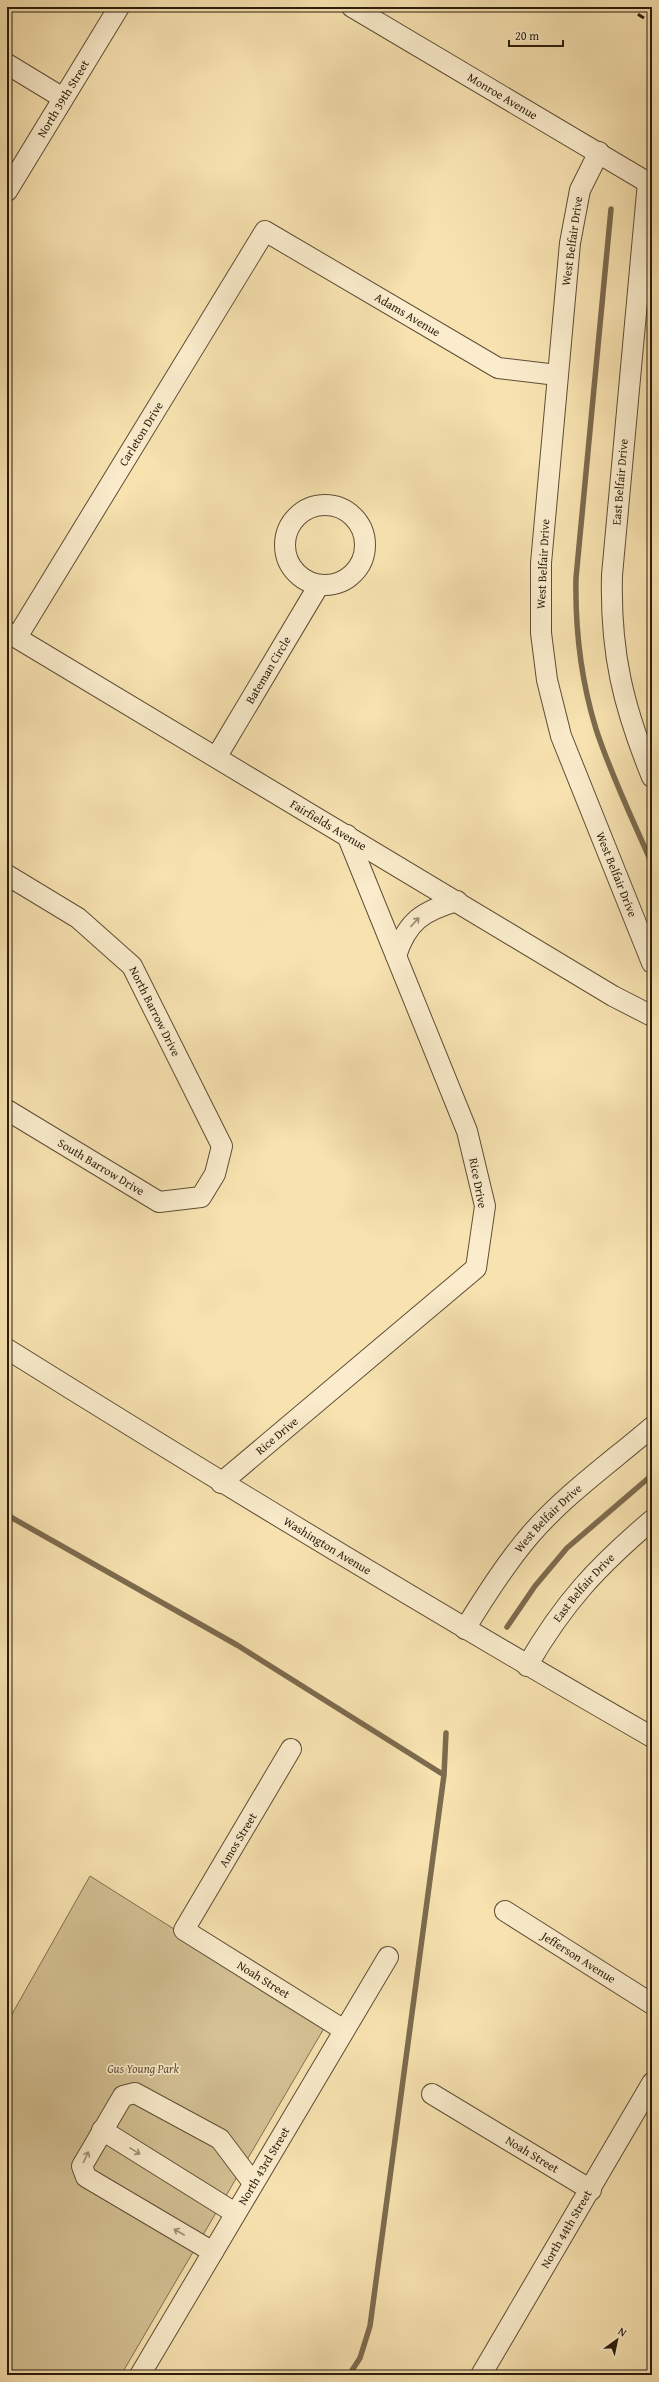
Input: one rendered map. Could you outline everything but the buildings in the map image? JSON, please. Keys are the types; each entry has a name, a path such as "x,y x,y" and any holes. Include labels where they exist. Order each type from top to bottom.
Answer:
{"street":[{"name":"North 39th Street","path":"7,191 119,7"},
{"name":"Monroe Avenue","path":"352,7 650,184"},
{"path":"7,64 63,98"},
{"name":"West Belfair Drive","path":"598,152 584,178 576,202 570,243 540,577 541,633 547,680 559,728 570,762 652,963"},
{"name":"East Belfair Drive","path":"650,184 612,575 611,605 615,650 622,695 652,777"},
{"name":"Adams Avenue","path":"265,231 498,368 558,375"},
{"name":"Carleton Drive","path":"12,634 265,231"},
{"name":"Bateman Circle","path":"217,756 319,584"},
{"name":"Fairfields Avenue","path":"12,634 217,756 613,996 652,1016"},
{"name":"Rice Drive","path":"221,1483 476,1268 485,1206 467,1131 348,835"},
{"name":"North Barrow Drive","path":"7,875 78,918 132,966 222,1146 216,1174 201,1196"},
{"path":"396,956 406,932 422,915 433,908 457,901"},
{"name":"South Barrow Drive","path":"7,1110 159,1202 201,1196"},
{"name":"Washington Avenue","path":"7,1349 221,1483 527,1666 652,1737"},
{"name":"West Belfair Drive","path":"465,1629 507,1564 531,1534 554,1510 652,1427"},
{"name":"East Belfair Drive","path":"527,1666 561,1611 580,1588 600,1566 652,1520"},
{"name":"Amos Street","path":"184,1930 291,1749"},
{"name":"Jefferson Avenue","path":"505,1911 652,2004"},
{"name":"Noah Street","path":"184,1930 344,2030"},
{"name":"North 43rd Street","path":"140,2375 388,1957"},
{"name":"North 44th Street","path":"482,2375 652,2083"},
{"path":"212,2252 86,2177 82,2166 102,2130 123,2096 135,2093 220,2139 253,2183"},
{"name":"Noah Street","path":"432,2094 473,2121 591,2190"},
{"path":"102,2130 236,2213"}],"green space":[{"name":"Gus Young Park","path":"90,1876 326,2025 121,2375 7,2375 7,2023"}],"waterway":[{"path":"611,209 576,578 578,635 586,692 596,729 615,780 652,864"},
{"path":"507,1627 535,1586 567,1548 652,1475"},
{"path":"7,1515 237,1645 444,1775"},
{"path":"349,2375 360,2358 370,2326 444,1775 446,1733"}],"railway":[{"path":"626,7 652,23"}]}
